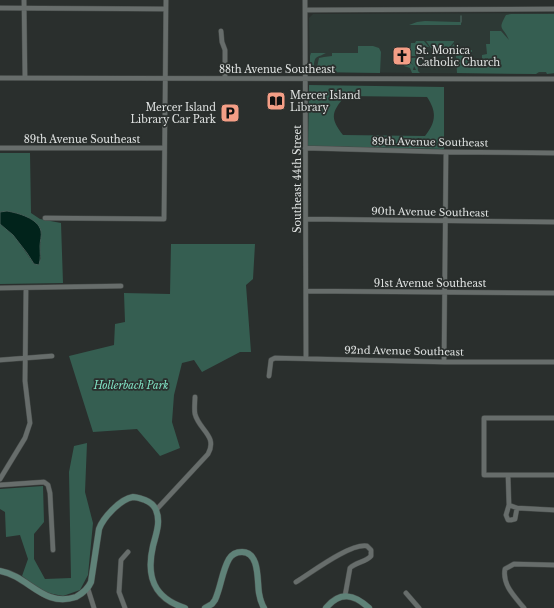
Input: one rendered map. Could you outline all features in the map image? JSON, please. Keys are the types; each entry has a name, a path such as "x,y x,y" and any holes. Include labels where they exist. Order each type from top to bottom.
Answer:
{"street":[{"path":"24,0 25,78"},
{"path":"45,218 164,219 166,0"},
{"name":"Southeast 44th Street","path":"305,0 306,358"},
{"path":"0,8 166,9"},
{"path":"306,10 554,9"},
{"path":"221,31 222,42 225,50 225,78"},
{"name":"88th Avenue Southeast","path":"0,78 554,79"},
{"name":"89th Avenue Southeast","path":"0,148 164,148"},
{"name":"89th Avenue Southeast","path":"305,148 554,153"},
{"path":"444,362 446,152"},
{"name":"90th Avenue Southeast","path":"306,219 554,222"},
{"path":"0,288 120,286"},
{"path":"0,479 25,438 28,430 29,418 24,359 26,288"},
{"name":"91st Avenue Southeast","path":"306,291 554,293"},
{"path":"0,360 52,356"},
{"name":"92nd Avenue Southeast","path":"268,376 271,360 275,358 444,362 554,362"},
{"path":"156,510 211,449 210,438 198,422 195,414 195,397"},
{"path":"554,418 484,418 484,475 554,475"},
{"path":"508,475 509,505 506,515 508,520 515,519 517,508"},
{"path":"0,485 44,482 48,485 50,492 52,550"},
{"path":"94,608 88,589 92,576 98,529 104,519 120,503 133,497 147,500 152,503 158,516 158,528 150,561 150,570 153,583 163,597 169,602 185,608"},
{"path":"509,505 517,508 554,510"},
{"path":"296,582 342,553 355,547 367,546 371,550 371,556 370,558 356,563 350,568 346,596"},
{"path":"125,608 119,592 121,560 128,552"},
{"path":"205,608 212,604 215,600 228,560 234,554 241,552 249,554 256,563 259,594 264,608"},
{"path":"524,608 506,584 504,579 505,569 514,564 554,565"},
{"path":"0,571 18,578 36,592 51,600 65,601 88,589"},
{"path":"406,594 419,608"},
{"path":"326,608 335,599 346,596 359,600 368,608"}],"shaded area":[{"path":"554,13 554,74 310,72 309,18 313,14"},
{"path":"7,211 32,219 39,226 41,235 39,265 34,264 13,235 0,224 0,212"}],"green space":[{"path":"554,14 554,73 457,73 456,55 449,49 454,44 455,51 472,50 472,52 463,53 463,60 471,60 471,64 482,63 482,55 487,54 486,44 490,44 490,31 501,31 509,40 501,26 506,15"},
{"path":"425,21 461,22 461,25 409,25"},
{"path":"416,41 424,41 429,47 417,47 415,51 416,56 410,56 411,43 415,43"},
{"path":"426,41 454,42 448,49 448,54 444,48 431,48"},
{"path":"358,46 373,46 379,48 381,52 380,73 310,72 311,53 326,53 315,59 313,70 320,70 320,68 317,67 319,58 332,56 332,53 358,53"},
{"path":"410,58 417,58 418,71 420,73 412,73 410,68 404,66 404,64 410,62 414,66 410,61"},
{"path":"309,85 444,87 444,149 308,146","holes":["345,96 427,97 434,112 434,117 429,131 425,136 343,135 334,120 335,111"]},
{"path":"0,153 30,153 31,213 40,219 61,223 63,283 0,284 0,224 13,234 34,264 41,259 41,233 24,216 7,211 0,212"},
{"name":"Hollerbach Park","path":"171,244 255,244 253,279 246,285 251,352 240,352 202,372 194,360 182,363 174,395 172,422 180,448 160,456 137,429 93,432 69,356 114,345 115,324 125,322 124,293 170,294"},
{"path":"87,443 85,492 93,523 88,575 80,590 63,596 43,592 22,576 28,559 20,535 6,537 5,512 0,509 0,489 43,486 44,522 34,534 34,559 45,579 71,578 69,472 74,446"}],"waterway":[{"path":"461,16 461,22"}],"place":[{"name":"St. Monica Catholic Church","path":"402,56"},
{"name":"Mercer Island Library","path":"276,101"},
{"name":"Mercer Island Library Car Park","path":"230,113"}]}
